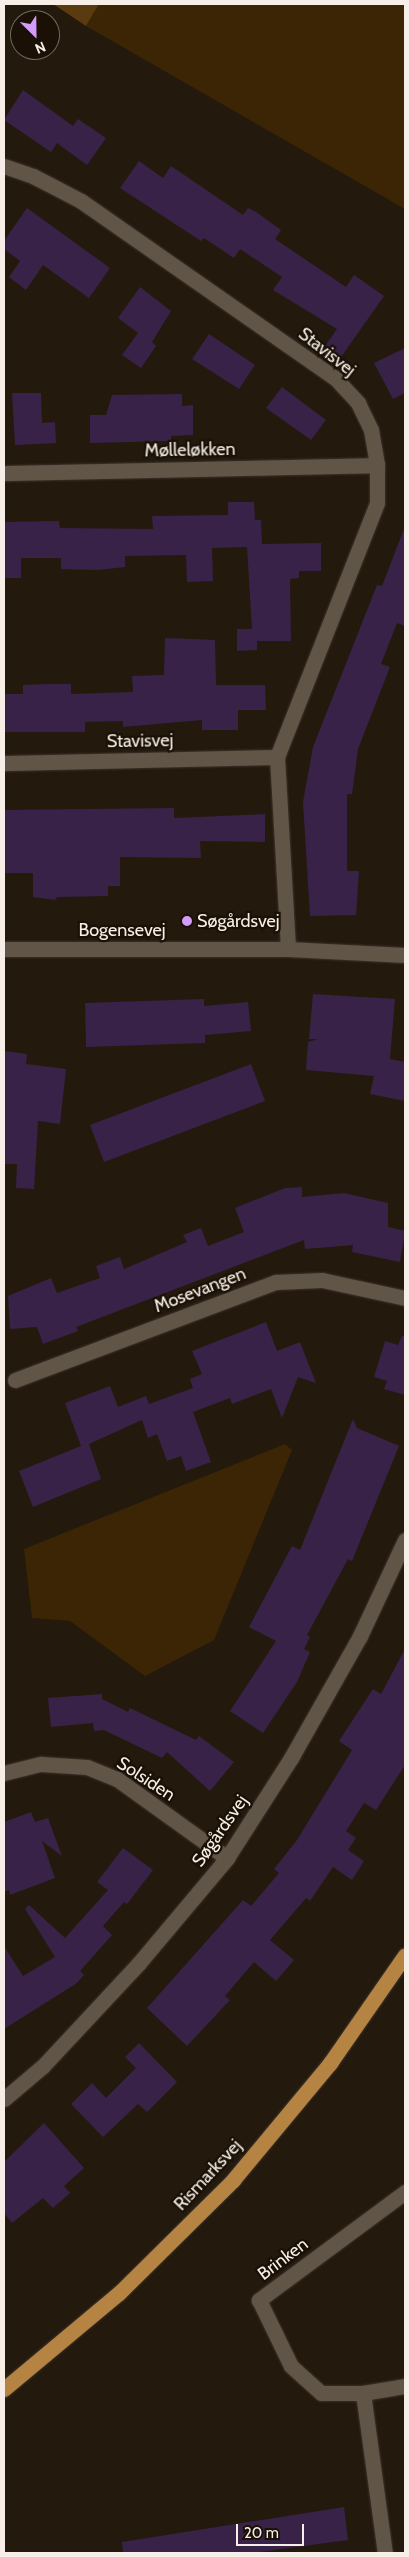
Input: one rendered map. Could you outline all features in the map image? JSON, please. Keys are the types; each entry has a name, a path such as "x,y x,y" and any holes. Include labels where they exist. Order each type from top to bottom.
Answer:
{"main road":[{"name":"Rismarksvej","path":"4,2389 119,2293 233,2180 330,2063 405,1955"}],"street":[{"name":"Stavisvej","path":"4,166 33,176 81,201 336,379 358,403 371,430 378,465 377,503 277,756 288,949"},
{"name":"Mølleløkken","path":"4,473 378,465"},
{"name":"Stavisvej","path":"4,763 277,756"},
{"name":"Bogensevej","path":"4,949 288,949 405,955"},
{"name":"Bogensevej","path":"360,954 405,965"},
{"name":"Mosevangen","path":"15,1380 276,1282 322,1280 405,1298"},
{"name":"Søgårdsvej","path":"4,2099 43,2066 139,1963 227,1858 291,1758 355,1644 405,1540"},
{"name":"Solsiden","path":"4,1773 41,1764 86,1767 117,1779 227,1858"},
{"name":"Brinken","path":"405,2192 259,2300 290,2366 321,2393 363,2393 405,2386"},
{"path":"363,2393 385,2553"}],"shaded area":[{"path":"53,4 99,4 86,26"},
{"path":"99,4 405,4 405,209 86,26"},
{"path":"285,1444 292,1450 214,1640 145,1676 70,1621 32,1618 24,1549"}],"building":[{"path":"23,90 73,126 78,119 106,138 87,165 57,143 51,152 4,120"},
{"path":"139,161 163,178 171,166 243,215 248,208 256,212 281,230 275,239 346,287 354,275 384,296 341,357 325,346 337,329 273,290 282,277 240,249 234,258 204,238 201,241 120,188"},
{"path":"27,208 110,268 89,298 43,265 26,290 9,277 20,261 4,249 4,241"},
{"path":"140,287 171,311 152,342 156,346 141,368 122,355 138,333 118,318"},
{"path":"209,334 255,365 239,389 192,359"},
{"path":"405,348 405,393 393,399 374,363"},
{"path":"282,387 326,420 311,440 266,408"},
{"path":"12,393 41,393 42,423 55,422 56,443 15,445"},
{"path":"182,394 182,406 193,405 193,435 171,436 171,441 90,443 90,415 106,415 112,395"},
{"path":"228,502 254,502 255,520 261,520 262,544 321,543 321,571 299,571 299,578 290,579 291,641 257,641 257,650 237,651 237,629 252,629 247,547 212,548 213,581 187,582 186,555 125,556 125,567 98,570 61,569 61,558 21,558 21,578 4,578 4,522 59,521 60,528 153,529 152,516 228,515"},
{"path":"404,529 405,626 397,623 381,664 390,667 358,749 352,794 347,794 347,871 359,871 356,915 310,916 303,802 313,747 377,585 382,586"},
{"path":"165,638 215,640 216,685 265,685 266,710 238,710 238,730 202,730 202,720 123,727 123,721 85,722 85,732 5,732 4,694 23,694 23,685 47,684 71,684 71,694 133,692 132,676 164,675"},
{"path":"174,808 174,818 265,814 265,842 200,841 201,858 120,857 120,886 108,886 108,896 57,897 55,900 33,897 33,873 4,873 4,810"},
{"path":"313,994 395,999 390,1059 405,1062 405,1101 370,1094 374,1076 306,1070 308,1042 318,1039 309,1039"},
{"path":"204,999 204,1006 248,1002 251,1031 205,1035 205,1043 86,1047 85,1003"},
{"path":"4,1051 27,1054 26,1064 66,1069 60,1124 38,1121 34,1189 16,1188 17,1164 4,1164"},
{"path":"251,1064 265,1101 104,1162 90,1125"},
{"path":"302,1187 302,1197 344,1193 388,1203 388,1227 405,1231 400,1262 352,1252 353,1245 305,1249 304,1240 76,1327 78,1331 43,1344 37,1327 10,1329 8,1296 51,1278 57,1293 100,1278 96,1266 120,1257 124,1269 187,1242 183,1235 201,1228 208,1246 244,1232 235,1208 285,1188"},
{"path":"266,1322 277,1351 300,1342 316,1383 298,1377 282,1418 271,1389 232,1404 230,1398 193,1412 211,1462 186,1471 181,1456 167,1461 157,1434 148,1438 142,1420 89,1444 101,1479 33,1507 19,1471 81,1446 65,1403 110,1386 118,1407 146,1396 149,1404 193,1388 190,1379 202,1374 192,1351"},
{"path":"402,1336 405,1336 405,1395 384,1389 387,1381 374,1377 385,1341 398,1345"},
{"path":"353,1419 357,1428 399,1446 352,1561 348,1559 307,1635 310,1637 304,1649 310,1652 297,1682 263,1733 230,1711 276,1641 249,1627 292,1546 300,1550"},
{"path":"405,1649 405,1765 376,1810 364,1803 346,1831 356,1838 348,1850 364,1861 352,1880 333,1867 310,1901 306,1898 270,1940 294,1960 276,1981 254,1962 225,1996 230,2000 187,2046 147,2008 243,1900 251,1906 279,1873 274,1869 297,1840 352,1750 339,1741 373,1689 381,1694"},
{"path":"102,1694 102,1699 128,1712 130,1708 196,1740 199,1736 234,1762 210,1791 167,1752 162,1758 104,1730 94,1731 93,1723 51,1727 48,1698"},
{"path":"31,1812 35,1822 48,1818 62,1856 42,1841 55,1878 10,1895 9,1890 4,1892 4,1822"},
{"path":"123,1848 153,1870 127,1904 124,1902 103,1926 112,1935 80,1971 84,1975 77,1983 4,2029 4,1946 23,1976 55,1957 25,1909 29,1905 65,1938 108,1890 97,1882"},
{"path":"139,2043 177,2082 147,2112 138,2104 103,2137 71,2104 92,2083 106,2098 136,2068 125,2057"},
{"path":"44,2123 84,2168 64,2186 70,2193 53,2208 43,2198 12,2223 4,2213 4,2162"},
{"path":"344,2507 348,2540 252,2553 123,2553 122,2542"}],"place":[{"name":"Søgårdsvej","path":"187,921"}]}
